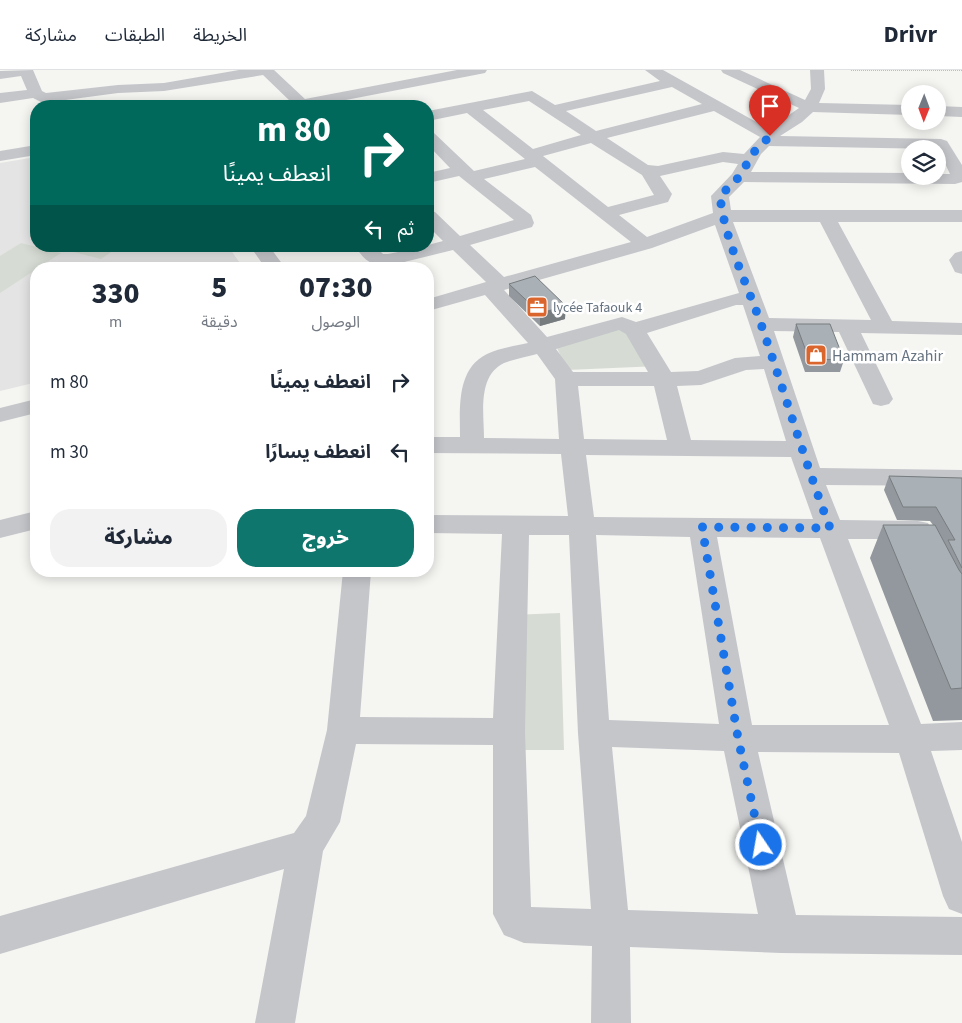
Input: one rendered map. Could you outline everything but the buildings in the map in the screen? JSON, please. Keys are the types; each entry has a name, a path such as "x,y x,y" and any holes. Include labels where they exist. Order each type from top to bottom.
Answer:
{"street":[{"path":"0,74 26,70 36,93 42,98 118,89 141,90 265,70 294,100"},
{"path":"395,70 431,100"},
{"path":"329,100 480,70"},
{"path":"728,70 809,107 901,110"},
{"path":"817,70 818,89 809,107 796,119 768,138 720,196 722,216 774,362 810,476 911,740 962,896"},
{"path":"648,172 723,157 743,169 955,179 961,176 941,144 768,138 716,106 674,76 655,72"},
{"path":"131,76 148,100"},
{"path":"450,76 534,158 645,244"},
{"path":"552,110 674,76"},
{"path":"0,98 36,93"},
{"path":"434,115 445,112 474,98 532,96 648,172 663,194 662,198 606,214"},
{"path":"434,102 445,112"},
{"path":"434,177 467,173 534,158 594,137 716,106"},
{"path":"946,111 962,112"},
{"path":"434,142 467,173 526,221 434,249"},
{"path":"0,153 30,150"},
{"path":"434,303 645,244 722,216 826,216 959,220"},
{"path":"826,216 885,327"},
{"path":"434,221 458,243 495,287 544,346 566,379 582,526 594,733 611,928 611,1023"},
{"path":"369,252 374,258 382,261 420,252"},
{"path":"962,257 959,260 962,268"},
{"path":"634,330 734,299 751,298"},
{"path":"472,445 473,387 476,377 484,366 495,359 622,323 634,330 664,379 681,448"},
{"path":"761,324 962,329"},
{"path":"847,326 881,399"},
{"path":"566,379 701,378 742,363 774,362"},
{"path":"0,415 30,408"},
{"path":"434,445 801,449"},
{"path":"810,476 962,478"},
{"path":"0,529 30,522"},
{"path":"434,524 919,530 933,555"},
{"path":"516,525 509,732 512,914 517,922 524,925 780,934 962,936"},
{"path":"702,527 738,738 780,934"},
{"path":"275,1023 306,846 322,822 343,730 356,577"},
{"path":"343,730 509,732"},
{"path":"594,733 738,738 911,740 962,736"},
{"path":"0,935 306,846"}],"path":[{"path":"851,70 962,70"}],"shaded area":[{"path":"30,158 30,252 232,252 239,262 30,262 30,384 0,391 0,163"},
{"path":"21,243 30,245 30,252 61,253 47,262 30,262 30,273 0,293 0,256"},
{"path":"74,252 111,252 101,259"},
{"path":"621,328 659,366 567,370 557,348"},
{"path":"560,613 564,750 515,750 511,615"}],"place":[{"name":"lycée Tafaouk 4","path":"537,307"},
{"name":"Hammam Azahir","path":"816,355"}],"route":[{"path":"761,845 738,738 702,527 830,528 810,476 774,362 722,216 720,196 739,177 754,152 770,136"}]}
